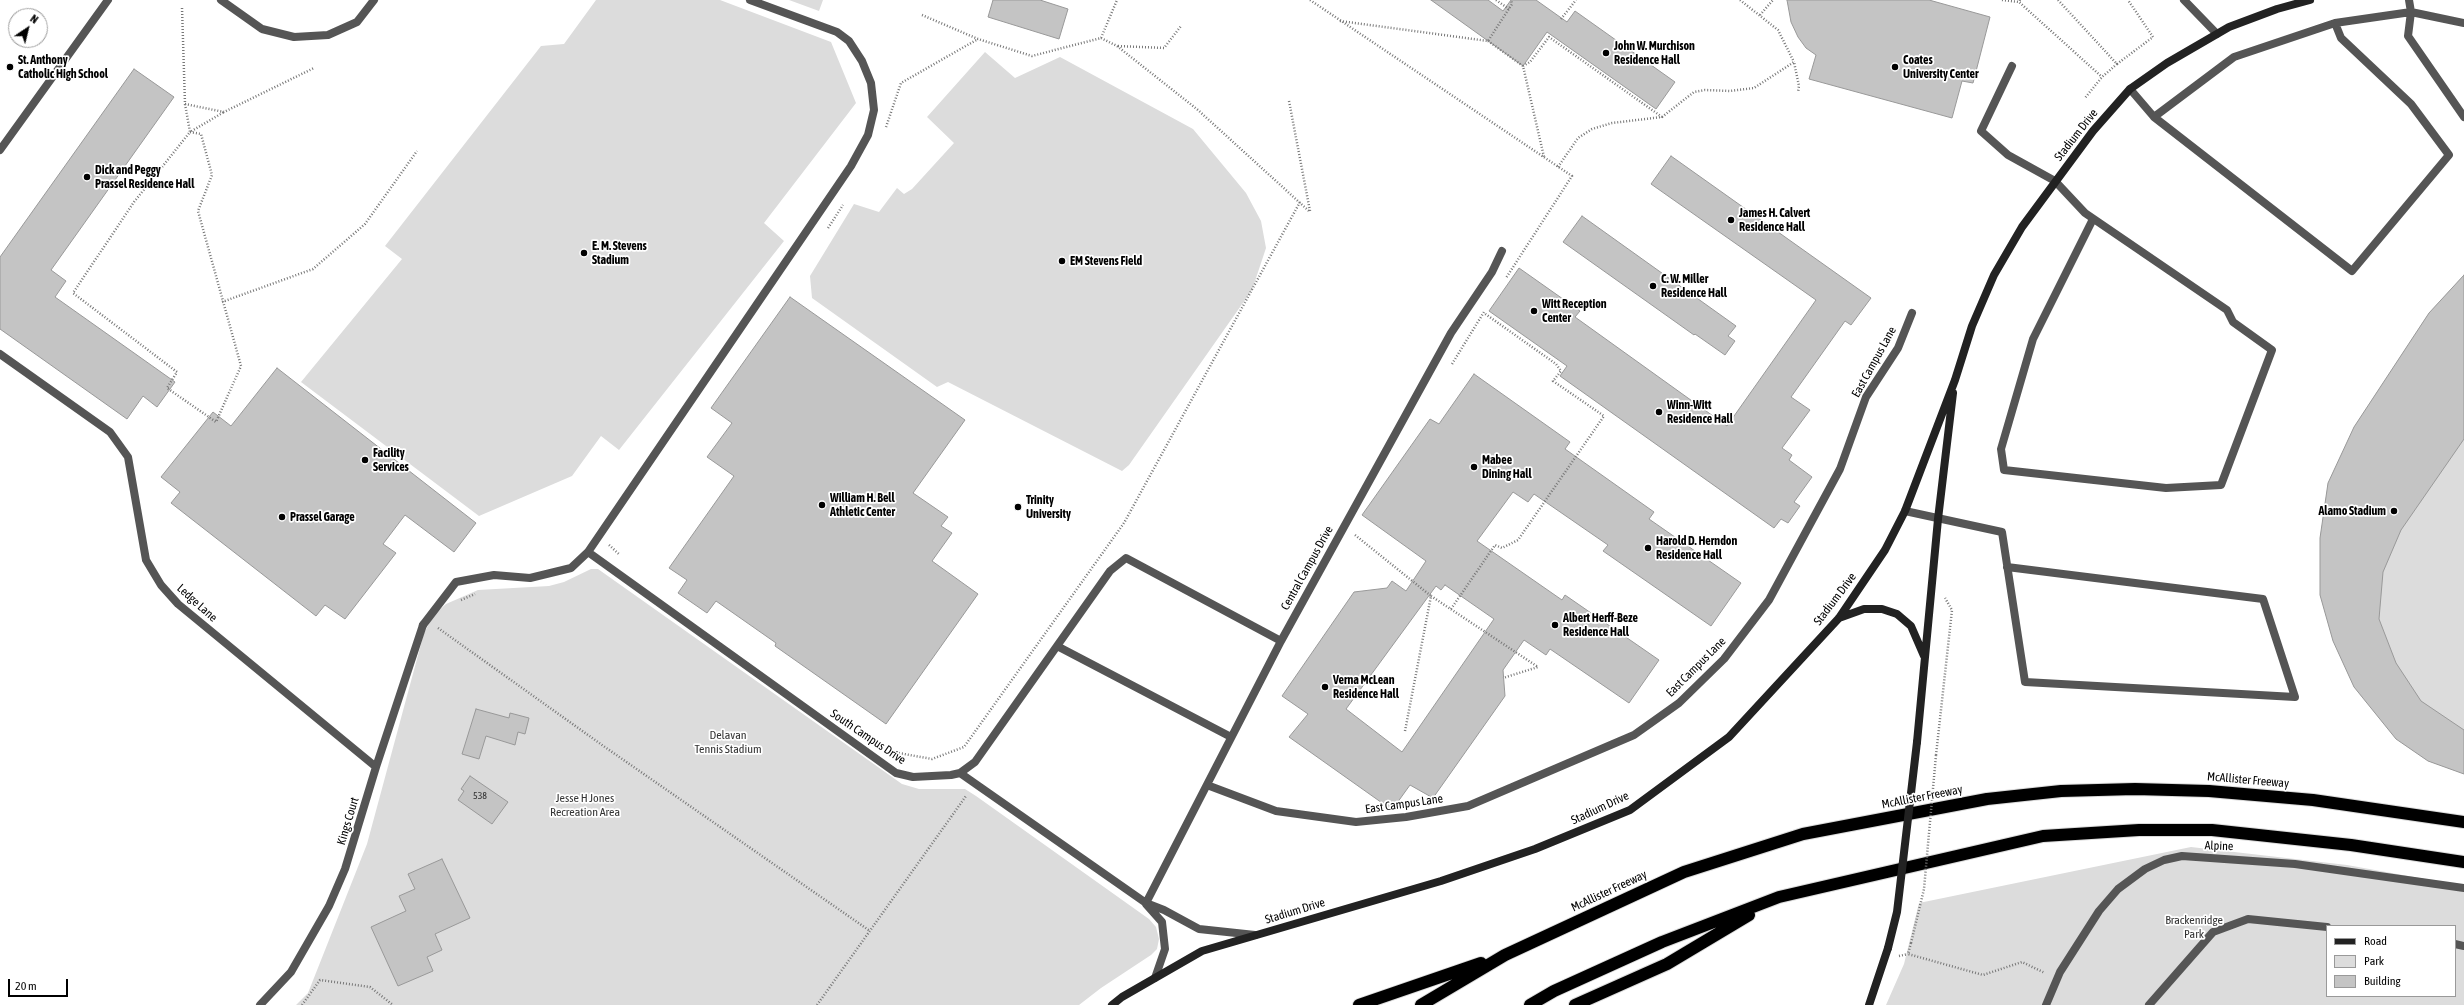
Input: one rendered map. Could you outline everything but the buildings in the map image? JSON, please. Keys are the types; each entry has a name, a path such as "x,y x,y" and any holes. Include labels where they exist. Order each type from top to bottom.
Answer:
{"highway":[{"name":"McAllister Freeway","path":"1421,1005 1505,955 1684,872 1802,834 1986,799 2061,791 2135,788 2209,791 2313,800 2464,822"},
{"path":"1530,1005 1554,991 1662,942 1779,897 2043,836 2139,830 2212,830 2351,845 2464,862"},
{"path":"1575,1005 1667,964 1779,897"},
{"path":"1359,1005 1505,955"}],"main road":[{"name":"Stadium Drive","path":"1112,1005 1155,978 1202,952 1441,882 1534,849 1630,810 1729,737 1839,618 1885,550 1905,511 1955,380 1972,326 1994,275 2022,227 2093,131 2130,89 2167,63 2217,34 2277,9 2310,0"},
{"name":"Stadium Drive","path":"1869,1005 1888,948 1897,912 1917,742 1938,519 1955,380"},
{"path":"1839,618 1864,609 1882,608 1897,614 1911,626 1924,657"}],"street":[{"path":"0,150 108,0"},
{"path":"221,0 262,29 294,37 328,35 357,22 374,0"},
{"name":"Kings Court","path":"260,1005 291,972 328,906 348,862 376,767 423,625 456,582 494,575 530,578 571,568 588,552 851,166 868,135 874,110 871,83 862,61 849,41 837,32 750,0"},
{"path":"2184,0 2217,34"},
{"path":"2409,0 2411,12 2408,36 2464,117"},
{"path":"2154,117 2234,57 2336,23 2411,12 2464,23"},
{"path":"2130,89 2154,117 2352,271 2449,156 2411,104 2341,38 2336,23"},
{"path":"2012,66 1980,131 2008,155 2055,181 2093,219 2227,310 2233,322 2272,350 2221,485 2166,488 2004,470 2001,449 2033,339 2093,219"},
{"name":"Central Campus Drive","path":"1146,903 1281,641 1450,333 1492,272 1502,251"},
{"name":"East Campus Lane","path":"1207,784 1276,811 1356,822 1406,818 1468,806 1634,735 1679,703 1724,659 1769,600 1840,468 1866,397 1898,348 1912,313"},
{"name":"Ledge Lane","path":"0,354 110,432 128,457 146,560 161,585 178,604 376,767"},
{"path":"1905,511 2002,532 2007,566 2025,682 2295,697 2263,599 2007,566"},
{"name":"South Campus Drive","path":"588,552 896,773 913,778 960,773"},
{"path":"1256,935 1199,929 1164,910 1146,903 960,773 975,762 1110,571 1126,558 1281,641"},
{"path":"1057,646 1231,737"},
{"name":"Alpine","path":"2046,1005 2056,979 2105,904 2118,889 2145,869 2164,860 2182,856 2294,864 2464,888"},
{"path":"1146,903 1162,922 1165,949 1155,978"},
{"path":"2150,1005 2212,932 2248,919 2326,927"}],"path":[{"path":"1101,38 1116,0"},
{"path":"1310,0 1572,176 1505,280"},
{"path":"1496,0 1509,9"},
{"path":"1488,41 1512,4 1511,0"},
{"path":"1561,18 1576,0"},
{"path":"1740,0 1778,30 1794,62 1799,86 1798,92"},
{"path":"1760,16 1772,0"},
{"path":"2002,0 2019,0 2102,77"},
{"path":"2058,0 2117,64"},
{"path":"2085,98 2102,77 2153,37 2128,0"},
{"path":"182,8 185,104 190,132"},
{"path":"922,15 978,40 1032,56 1101,38 1117,46 1198,110 1310,212 1289,101"},
{"path":"1340,21 1488,41 1523,66 1544,158"},
{"path":"1117,46 1164,48 1181,26"},
{"path":"1523,66 1530,62 1548,37 1662,117"},
{"path":"884,131 901,84 978,40"},
{"path":"1558,167 1578,138 1592,129 1612,123 1662,117 1694,92 1705,90 1730,92 1754,88 1794,62"},
{"path":"190,132 201,134 212,174 198,211 241,366 216,422 167,388 176,372 73,293 134,202 190,132 224,112 314,68"},
{"path":"185,104 224,112"},
{"path":"222,302 313,269 365,224 417,151"},
{"path":"891,752 932,759 964,747 1124,523 1300,202"},
{"path":"827,229 844,204"},
{"path":"1450,368 1488,306"},
{"path":"1451,609 1495,545 1502,548 1518,540 1604,416 1553,380 1561,371 1556,364 1484,313"},
{"path":"1351,532 1431,596 1538,667 1503,678"},
{"path":"612,538 608,544 625,560"},
{"path":"1932,577 1952,610 1936,755 1924,889 1908,954 1983,975 2022,962 2056,979"},
{"path":"460,601 479,592"},
{"path":"1405,731 1431,596"},
{"path":"436,626 602,745 870,931"},
{"path":"817,1005 966,796"},
{"path":"302,1005 320,980 370,987 392,1005"}],"green space":[{"name":"E. M. Stevens Stadium","path":"596,0 720,0 831,42 856,103 764,223 784,241 619,450 601,436 572,476 479,516 301,382 402,259 385,246 541,46 564,44"},
{"path":"789,0 823,0 819,11"},
{"name":"EM Stevens Field","path":"985,52 1015,78 1060,57 1193,129 1246,193 1261,221 1266,248 1252,290 1129,465 1122,471 948,382 937,387 812,298 810,276 854,204 879,212 897,188 904,194 912,189 954,143 927,117"},
{"name":"Alamo Stadium","path":"2464,275 2464,774 2428,761 2396,739 2354,687 2333,641 2320,595 2320,538 2328,483 2354,427 2429,313"},
{"name":"Jesse H Jones Recreation Area","path":"591,569 598,569 902,784 919,789 965,789 976,796 1149,919 1156,927 1159,939 1157,949 1151,955 1101,988 1079,1005 296,1005 308,993 367,844 424,633 433,616 446,604 478,590 549,586 564,582"},
{"name":"Brackenridge Park","path":"2191,847 2347,865 2464,886 2464,1005 1886,1005 1904,964 1919,903"}],"place":[{"name":"John W. Murchison Residence Hall","path":"1606,53"},
{"name":"St. Anthony Catholic High School","path":"10,67"},
{"name":"Coates University Center","path":"1895,67"},
{"name":"Dick and Peggy Prassel Residence Hall","path":"87,177"},
{"name":"James H. Calvert Residence Hall","path":"1731,220"},
{"name":"E. M. Stevens Stadium","path":"584,253"},
{"name":"EM Stevens Field","path":"1062,261"},
{"name":"C. W. Miller Residence Hall","path":"1653,286"},
{"name":"Witt Reception Center","path":"1534,311"},
{"name":"Winn-Witt Residence Hall","path":"1659,412"},
{"name":"Facility Services","path":"365,460"},
{"name":"Mabee Dining Hall","path":"1474,467"},
{"name":"William H. Bell Athletic Center","path":"822,505"},
{"name":"Trinity University","path":"1018,507"},
{"name":"Alamo Stadium","path":"2394,511"},
{"name":"Prassel Garage","path":"282,517"},
{"name":"Harold D. Herndon Residence Hall","path":"1648,548"},
{"name":"Albert Herff-Beze Residence Hall","path":"1555,625"},
{"name":"Verna McLean Residence Hall","path":"1325,687"}],"park label":[{"name":"Delavan Tennis Stadium","path":"728,742"}]}
